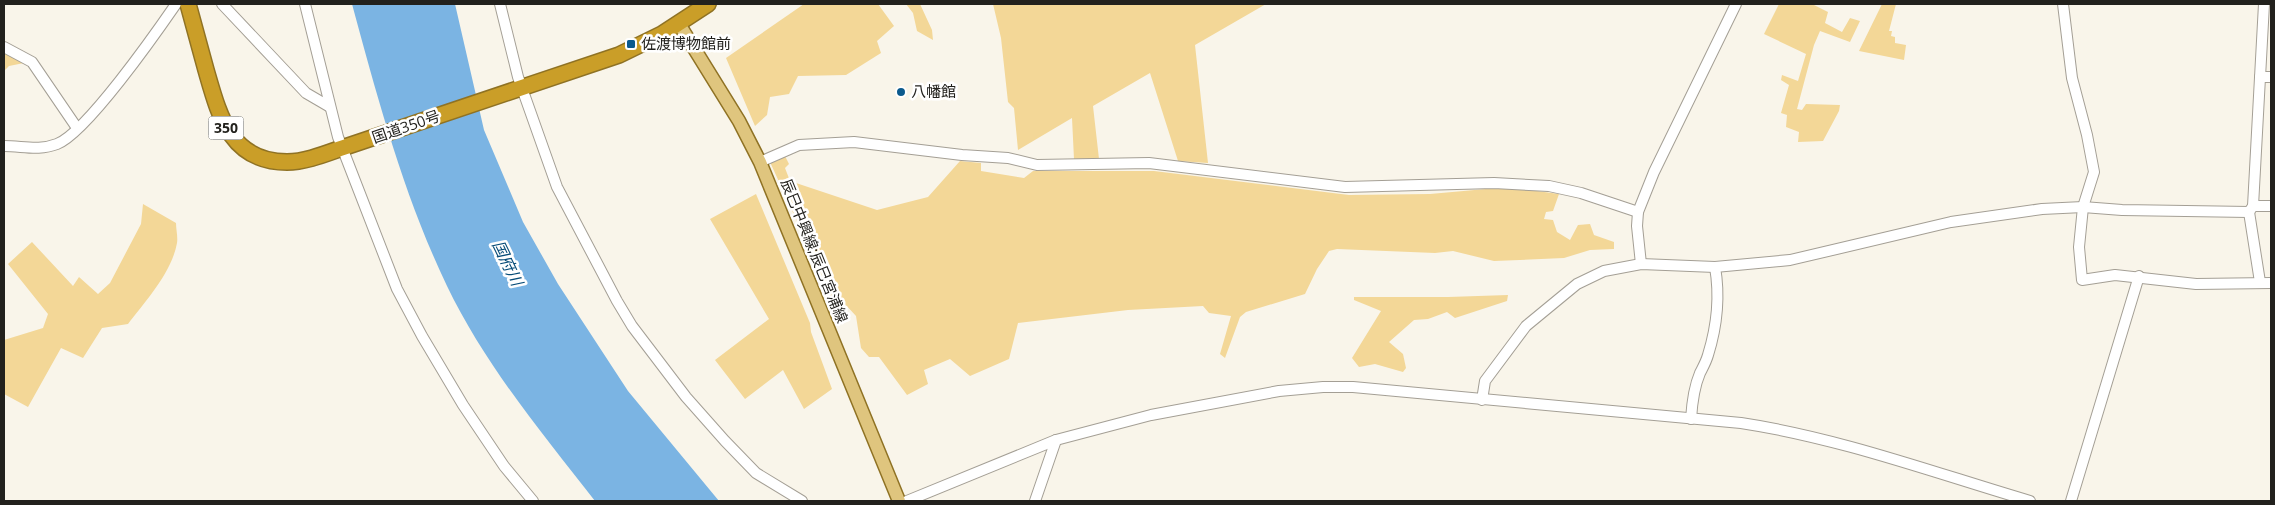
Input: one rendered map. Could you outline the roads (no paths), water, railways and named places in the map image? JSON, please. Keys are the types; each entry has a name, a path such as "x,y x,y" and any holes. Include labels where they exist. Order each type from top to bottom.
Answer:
{"highway":[{"name":"国道350号","path":"188,4 222,123 234,140 249,152 279,162 303,160 345,147 619,55 679,24 708,4"}],"main road":[{"name":"辰巳中興線;辰巳宮浦線","path":"679,24 739,121 760,162 899,501"}],"street":[{"path":"4,146 37,149 59,143 89,116 152,40 176,4"},
{"path":"222,4 306,93 316,101 330,107"},
{"path":"305,4 330,107 397,289 463,406 504,466 533,501"},
{"path":"500,4 519,89 557,187 632,326 686,397 756,473 802,501"},
{"path":"1641,264 1637,226 1638,212 1654,172 1736,4"},
{"path":"2063,4 2072,78 2087,135 2094,172 2083,206 2079,247 2082,280 2115,275 2139,276 2196,284 2271,283"},
{"path":"2260,282 2251,209 2264,4"},
{"path":"4,47 32,62 77,128"},
{"path":"2260,77 2271,77"},
{"path":"760,162 799,145 854,142 962,155 1008,158 1037,165 1150,163 1345,186 1494,183 1549,186 1638,212"},
{"path":"1482,400 1485,381 1526,326 1577,284 1592,275 1641,264 1715,267 1790,260 1950,222 2042,209 2083,206 2122,210 2251,209 2271,206"},
{"path":"1691,419 1692,398 1700,373 1705,366 1714,331 1719,291 1715,267"},
{"path":"2071,501 2139,276"},
{"path":"907,501 1056,440 1151,415 1279,391 1323,387 1353,387 1741,423 1797,433 2030,501"},
{"path":"1035,501 1056,440"}],"water":[{"name":"国府川","path":"352,4 455,4 484,130 523,222 558,284 628,391 719,501 595,501 515,398 462,315 432,252 393,147"}],"place":[{"name":"佐渡博物館前","path":"631,44"},
{"name":"八幡館","path":"901,92"}]}
